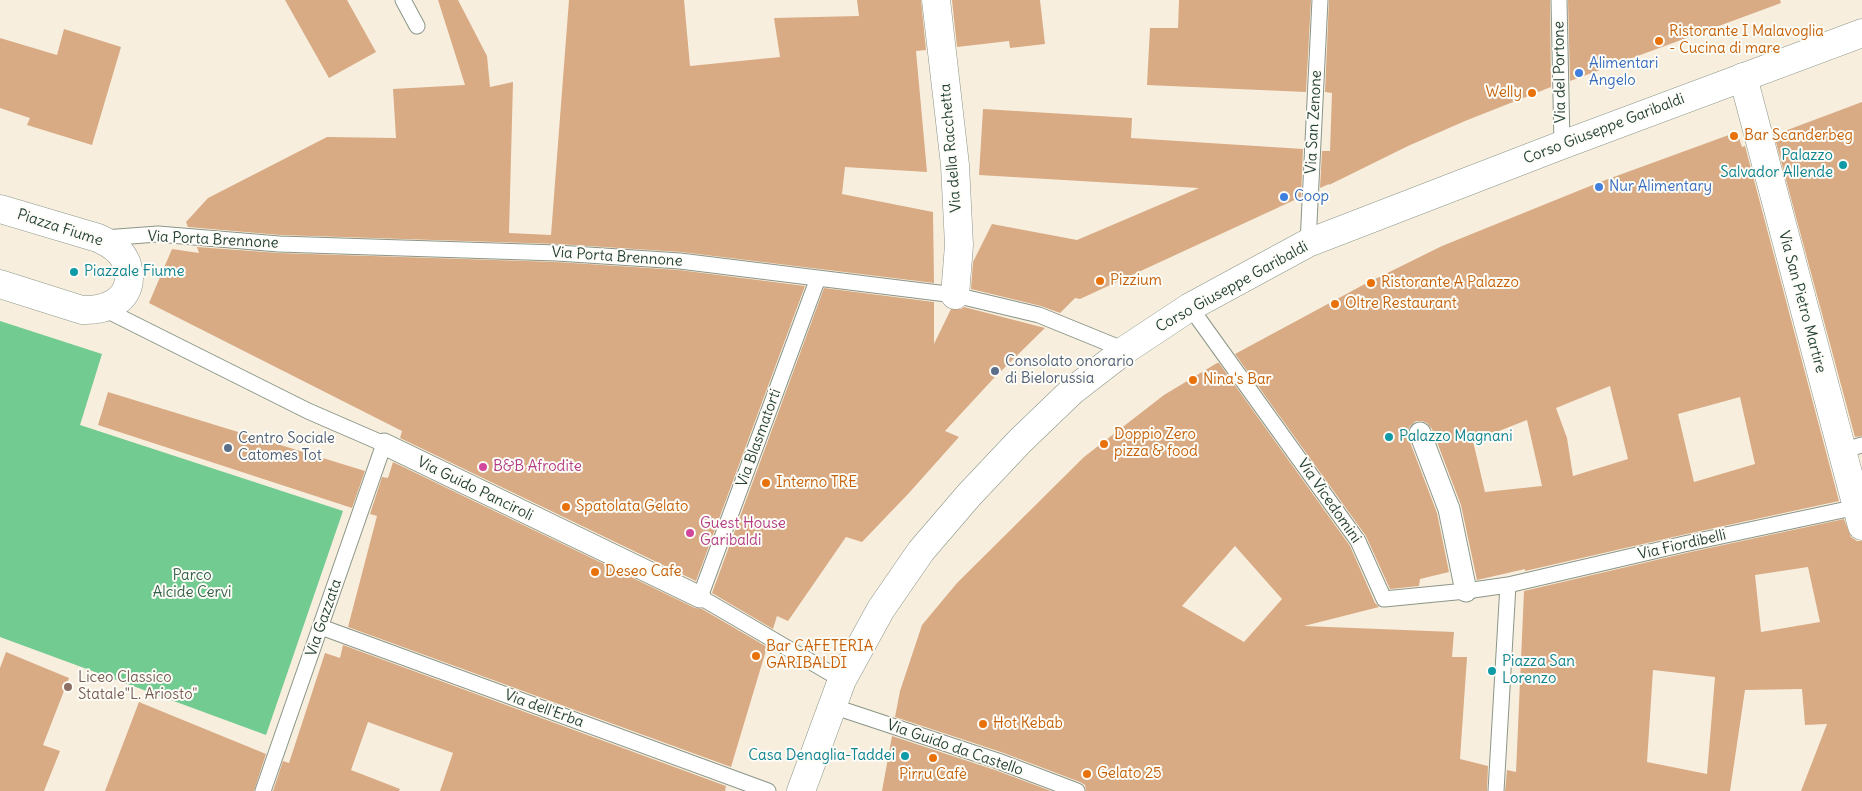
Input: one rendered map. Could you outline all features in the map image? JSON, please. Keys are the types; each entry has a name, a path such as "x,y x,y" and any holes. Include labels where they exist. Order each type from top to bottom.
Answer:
{"street":[{"name":"Via della Racchetta","path":"936,0 955,165 959,245 955,296"},
{"name":"Corso Giuseppe Garibaldi","path":"802,791 842,680 882,609 921,551 969,495 1020,441 1072,392 1125,350 1190,307 1308,244 1562,145 1862,34"},
{"name":"Via San Pietro Martire","path":"1743,77 1852,448 1860,517"},
{"name":"Piazza Fiume","path":"0,209 98,238 112,245 126,261 129,279 123,297 108,307 93,310 82,310 0,284"},
{"path":"1420,433 1449,509 1466,592"},
{"name":"Via Guido Panciroli","path":"384,444 700,597"}],"lane":[{"path":"403,0 418,26"},
{"name":"Via San Zenone","path":"1308,244 1320,0"},
{"name":"Via del Portone","path":"1559,0 1562,145"},
{"name":"Via Porta Brennone","path":"98,238 158,234 279,244 556,253 680,261 955,296 1039,315 1125,350"},
{"name":"Via Blasmatorti","path":"700,597 818,278"},
{"name":"Via Vicedomini","path":"1190,307 1358,541 1384,599 1466,592 1508,585"},
{"name":"Via Guido Panciroli","path":"102,308 308,411 384,444"},
{"name":"Via Gazzata","path":"264,791 384,444"},
{"name":"Via Fiordibelli","path":"1508,585 1684,544 1860,517"},
{"path":"1496,791 1508,585"},
{"name":"Via Guido Panciroli","path":"700,597 842,680"},
{"name":"Via dell'Erba","path":"321,627 768,791"},
{"name":"Via Guido da Castello","path":"832,706 998,761 1077,791"}],"green space":[{"name":"Parco Alcide Cervi","path":"0,321 102,354 80,425 343,511 266,735 0,637"}],"building":[{"path":"285,0 347,0 376,52 329,78"},
{"path":"438,0 458,0 487,56 490,87 513,82 509,233 551,235 569,0 684,0 690,66 780,57 774,18 859,16 857,0 921,0 926,50 916,51 927,172 845,167 842,194 933,212 934,283 681,252 557,244 280,235 188,227 186,222 208,198 327,137 396,138 393,89 465,85"},
{"path":"952,0 1040,0 1045,44 1010,48 1009,41 957,47"},
{"path":"1179,0 1311,0 1306,92 1147,85 1150,28 1178,28"},
{"path":"1329,0 1550,0 1551,87 1465,121 1320,188 1322,151 1330,151 1332,93 1325,92"},
{"path":"1568,0 1780,0 1781,3 1570,81"},
{"path":"64,29 121,47 92,145 27,125 30,118 0,108 0,38 57,55"},
{"path":"1862,102 1862,436 1855,437 1774,135"},
{"path":"983,109 1132,118 1131,138 1303,149 1301,197 1080,299 1075,298 1060,313 1041,306 971,289 973,262 992,224 1077,240 1199,188 979,175"},
{"path":"1737,132 1742,147 1745,146 1839,501 1477,580 1461,505 1432,429 1427,423 1416,421 1410,426 1408,437 1437,513 1449,572 1420,579 1419,586 1390,589 1366,536 1235,354 1363,285 1442,246 1600,182","holes":["1610,386 1628,459 1573,476 1567,438 1556,408","1740,397 1755,464 1694,482 1678,414","1527,420 1542,486 1485,492 1472,437 1499,431"]},
{"path":"197,247 279,253 557,262 679,270 805,286 696,581 400,438 402,431 149,303 172,249 199,253"},
{"path":"824,288 934,302 934,344 951,309 961,309 964,307 1045,328 994,378 945,431 959,437 909,493 862,542 846,537 788,621 777,616 773,629 712,593"},
{"path":"1219,363 1350,546 1375,603 1379,607 1304,626 1454,632 1452,657 1467,657 1460,759 1488,766 1487,791 1086,791 1085,785 1080,782 1001,752 895,717 900,691 922,625 957,583 1084,457 1164,395","holes":["1235,546 1282,599 1244,642 1182,606"]},
{"name":"Centro Sociale Catomes Tot","path":"108,392 365,471 352,508 98,425"},
{"path":"393,462 695,608 702,609 767,647 731,767 348,627 377,516 370,514 382,477 388,478"},
{"path":"1844,519 1851,537 1857,541 1862,541 1862,791 1801,791 1827,724 1805,725 1802,689 1745,690 1730,791 1505,791 1507,770 1516,772 1524,591 1686,553","holes":["1808,567 1820,622 1761,632 1755,575","1653,670 1715,677 1707,774 1647,762"]},
{"path":"343,645 726,786 725,791 440,791 453,753 368,722 351,770 400,789 399,791 273,791 283,761 289,763 325,653 340,658"},
{"path":"6,652 69,678 43,745 60,751 44,791 0,791 0,668"},
{"path":"139,702 266,754 254,791 105,791"},
{"path":"892,736 995,770 1051,791 882,791"}],"place":[{"name":"Ristorante I Malavoglia - Cucina di mare","path":"1659,41"},
{"name":"Alimentari Angelo","path":"1579,73"},
{"name":"Welly","path":"1532,93"},
{"name":"Bar Scanderbeg","path":"1734,136"},
{"name":"Palazzo Salvador Allende","path":"1843,165"},
{"name":"Nur Alimentary","path":"1599,187"},
{"name":"Coop","path":"1284,197"},
{"name":"Piazzale Fiume","path":"74,272"},
{"name":"Pizzium","path":"1100,281"},
{"name":"Ristorante A Palazzo","path":"1371,283"},
{"name":"Oltre Restaurant","path":"1335,304"},
{"name":"Consolato onorario di Bielorussia","path":"995,371"},
{"name":"Nina's Bar","path":"1193,380"},
{"name":"Palazzo Magnani","path":"1389,437"},
{"name":"Doppio Zero pizza & food","path":"1104,444"},
{"name":"Centro Sociale Catomes Tot","path":"228,448"},
{"name":"B&B Afrodite","path":"483,467"},
{"name":"Interno TRE","path":"766,483"},
{"name":"Spatolata Gelato","path":"566,507"},
{"name":"Guest House Garibaldi","path":"690,533"},
{"name":"Deseo Cafe","path":"595,572"},
{"name":"Bar CAFETERIA GARIBALDI","path":"756,656"},
{"name":"Piazza San Lorenzo","path":"1492,671"},
{"name":"Liceo Classico Statale\"L. Ariosto\"","path":"68,687"},
{"name":"Hot Kebab","path":"983,724"},
{"name":"Casa Denaglia-Taddei","path":"905,756"},
{"name":"Pirru Cafè","path":"933,758"},
{"name":"Gelato 25","path":"1087,774"}]}
